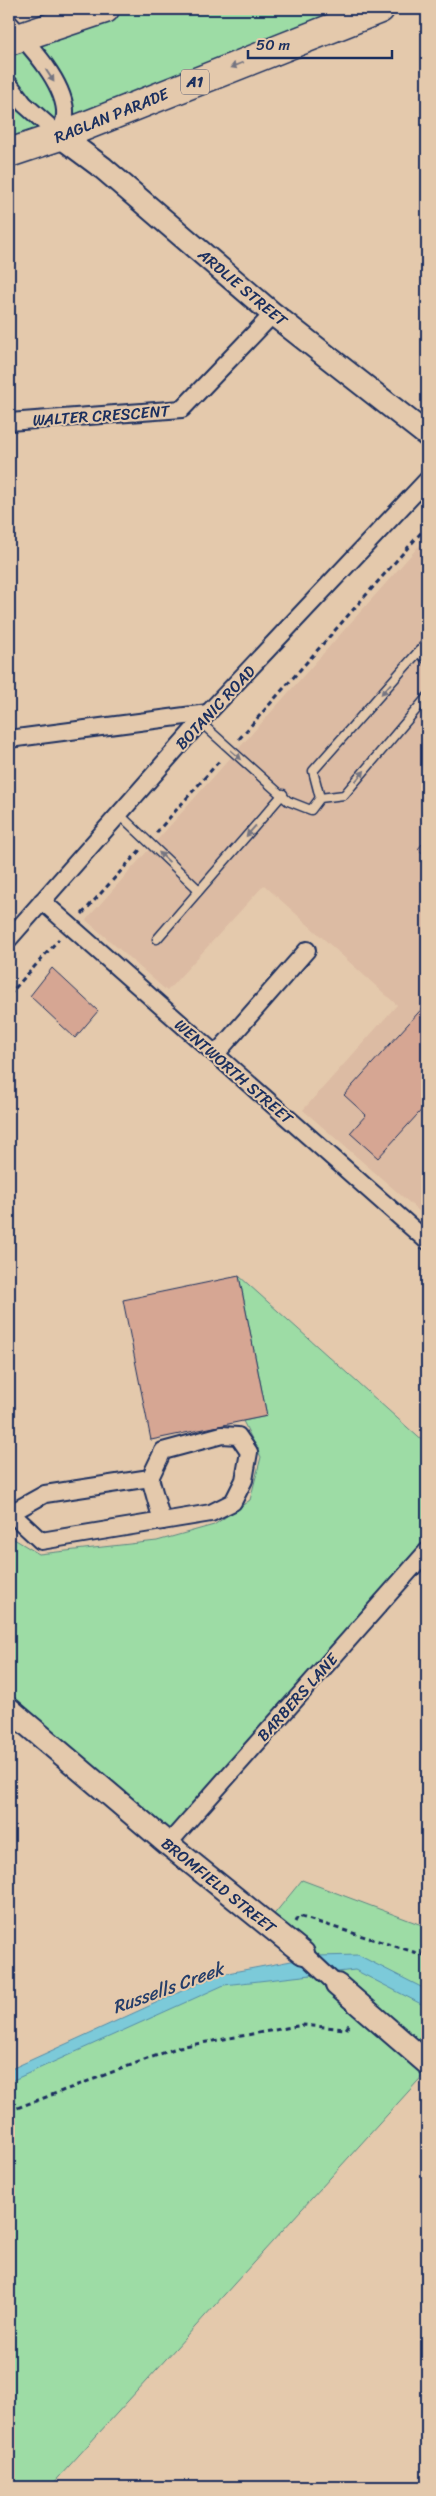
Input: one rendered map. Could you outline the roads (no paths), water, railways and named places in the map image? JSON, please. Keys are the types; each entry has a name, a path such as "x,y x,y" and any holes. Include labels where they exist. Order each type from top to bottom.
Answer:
{"highway":[{"path":"13,34 105,9"},
{"name":"RAGLAN PARADE","path":"9,153 60,136 380,9"}],"street":[{"path":"13,34 37,55 58,87 65,110 60,136"},
{"path":"9,84 24,104 60,136"},
{"name":"ARDLIE STREET","path":"60,136 79,148 103,168 273,314 427,435"},
{"name":"WALTER CRESCENT","path":"9,422 182,410 273,314"},
{"name":"BOTANIC ROAD","path":"9,939 204,718 427,480"},
{"path":"9,739 204,718"},
{"name":"WENTWORTH STREET","path":"42,901 427,1241"},
{"path":"216,1054 307,950"},
{"path":"150,1478 45,1494 10,1514 41,1541 162,1521 211,1512 233,1502 244,1480 249,1452 238,1436 222,1436 163,1451 150,1478 162,1521"},
{"name":"BARBERS LANE","path":"168,1844 427,1551"},
{"name":"BROMFIELD STREET","path":"9,1709 168,1844 303,1954 427,2063"}],"lane":[{"path":"320,798 313,771 427,642"},
{"path":"418,652 427,660"},
{"path":"204,718 230,749 283,794 288,801 310,810 320,798 344,795 427,697"},
{"path":"157,939 283,794"},
{"path":"118,814 200,890"}],"water":[{"path":"358,1955 427,1990 427,2007 355,1970 224,1985 9,2082 9,2070 217,1975 318,1956"}],"water label":[{"name":"Russells Creek","path":"168,1988"}]}
